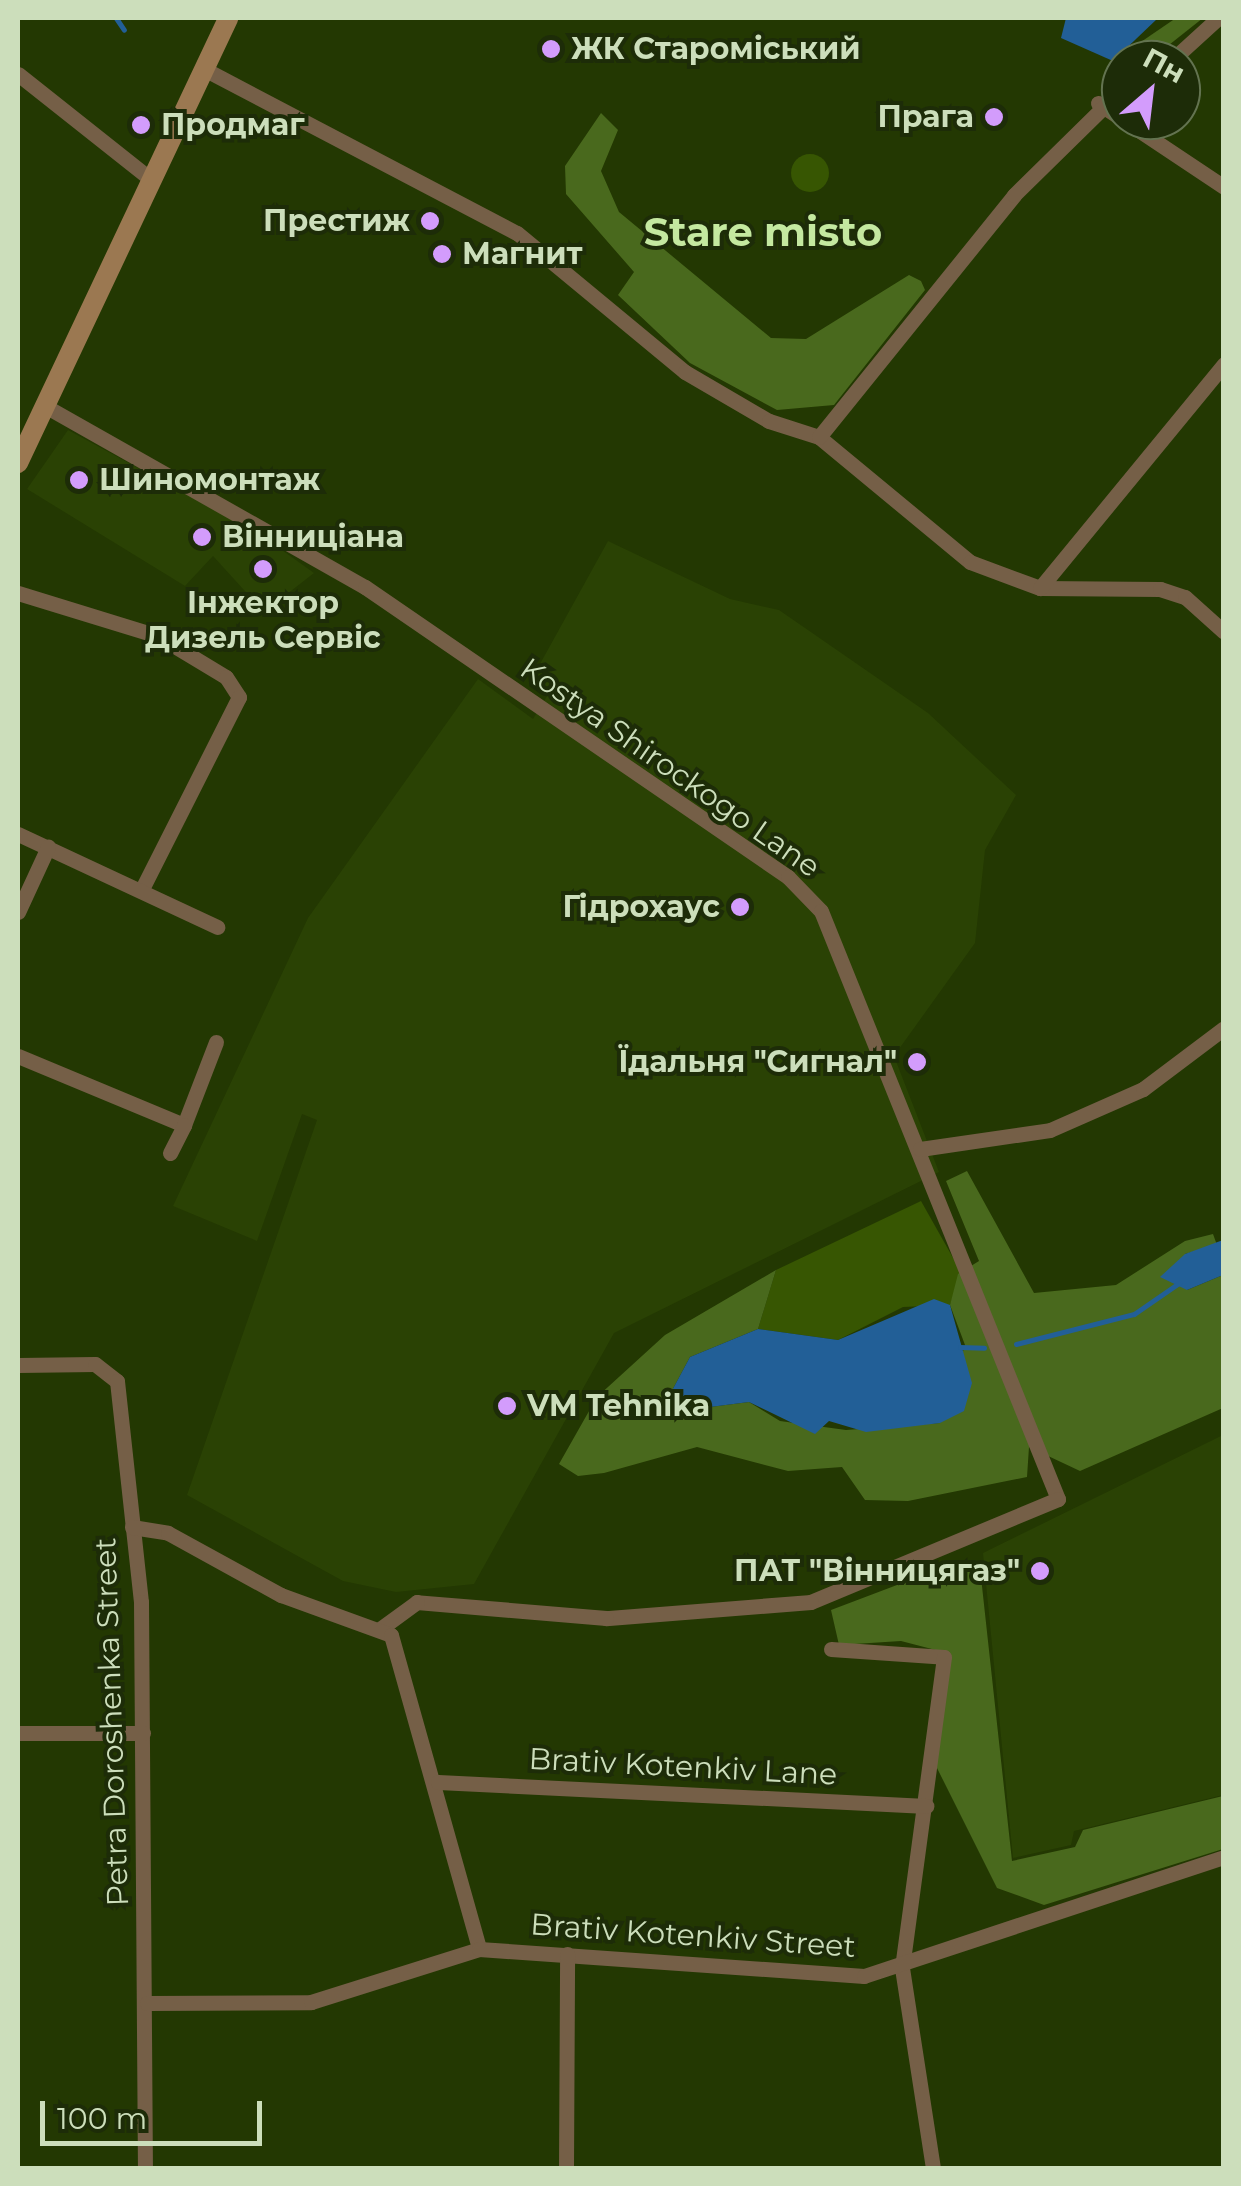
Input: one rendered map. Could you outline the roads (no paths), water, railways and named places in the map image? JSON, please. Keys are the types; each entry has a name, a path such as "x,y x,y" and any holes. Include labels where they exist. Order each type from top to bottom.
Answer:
{"main road":[{"path":"18,464 228,18"}],"street":[{"path":"1194,40 1218,18"},
{"path":"206,70 486,214 546,252 685,372 769,420 819,437 970,562 1040,588 1160,589 1185,596 1224,632"},
{"path":"18,74 153,181"},
{"path":"819,437 1101,102"},
{"path":"1098,104 1224,186"},
{"path":"1040,588 1224,364"},
{"name":"Kostya Shirockogo Lane","path":"45,406 345,574 788,877 838,942 1058,1499 811,1602 606,1618 417,1602 380,1629"},
{"path":"18,593 158,636 226,677 240,697 142,890"},
{"path":"18,834 217,927"},
{"path":"18,912 48,847"},
{"path":"920,1149 1050,1130 1143,1090 1224,1028"},
{"path":"170,1154 216,1042"},
{"path":"18,1056 184,1125"},
{"name":"Petra Doroshenka Street","path":"18,1365 95,1364 118,1382 132,1527 143,1734 148,2003 145,2168"},
{"path":"132,1527 168,1533 281,1595 380,1629 398,1646 438,1782 479,1949"},
{"path":"830,1649 944,1656 902,1968 933,2168"},
{"path":"18,1733 143,1734"},
{"name":"Brativ Kotenkiv Lane","path":"438,1782 926,1806"},
{"name":"Brativ Kotenkiv Street","path":"148,2003 312,2002 479,1949 840,1977 902,1968 1224,1857"},
{"path":"566,2168 567,1954"}],"water":[{"path":"1066,18 1158,18 1135,40 1101,40 1101,56 1061,38"},
{"path":"1223,1240 1223,1275 1187,1290 1160,1277 1185,1254"},
{"path":"934,1299 950,1305 972,1383 964,1411 940,1423 866,1432 829,1421 815,1434 749,1402 671,1412 668,1398 690,1357 758,1329 838,1340"}],"waterway":[{"path":"116,18 124,30"},
{"path":"1016,1344 1134,1314 1179,1283"},
{"path":"960,1347 984,1348"}],"place":[{"name":"ЖК Староміський","path":"551,49"},
{"name":"Прага","path":"994,117"},
{"name":"Продмаг","path":"141,125"},
{"name":"Престиж","path":"430,221"},
{"name":"Магнит","path":"442,254"},
{"name":"Шиномонтаж","path":"79,480"},
{"name":"Вінниціана","path":"202,537"},
{"name":"Інжектор Дизель Сервіс","path":"263,569"},
{"name":"Гідрохаус","path":"740,907"},
{"name":"Їдальня \"Сигнал\"","path":"917,1062"},
{"name":"VM Tehnika","path":"507,1406"},
{"name":"ПАТ \"Вінницягаз\"","path":"1040,1571"}],"district":[{"name":"Stare misto","path":"763,232"}]}
